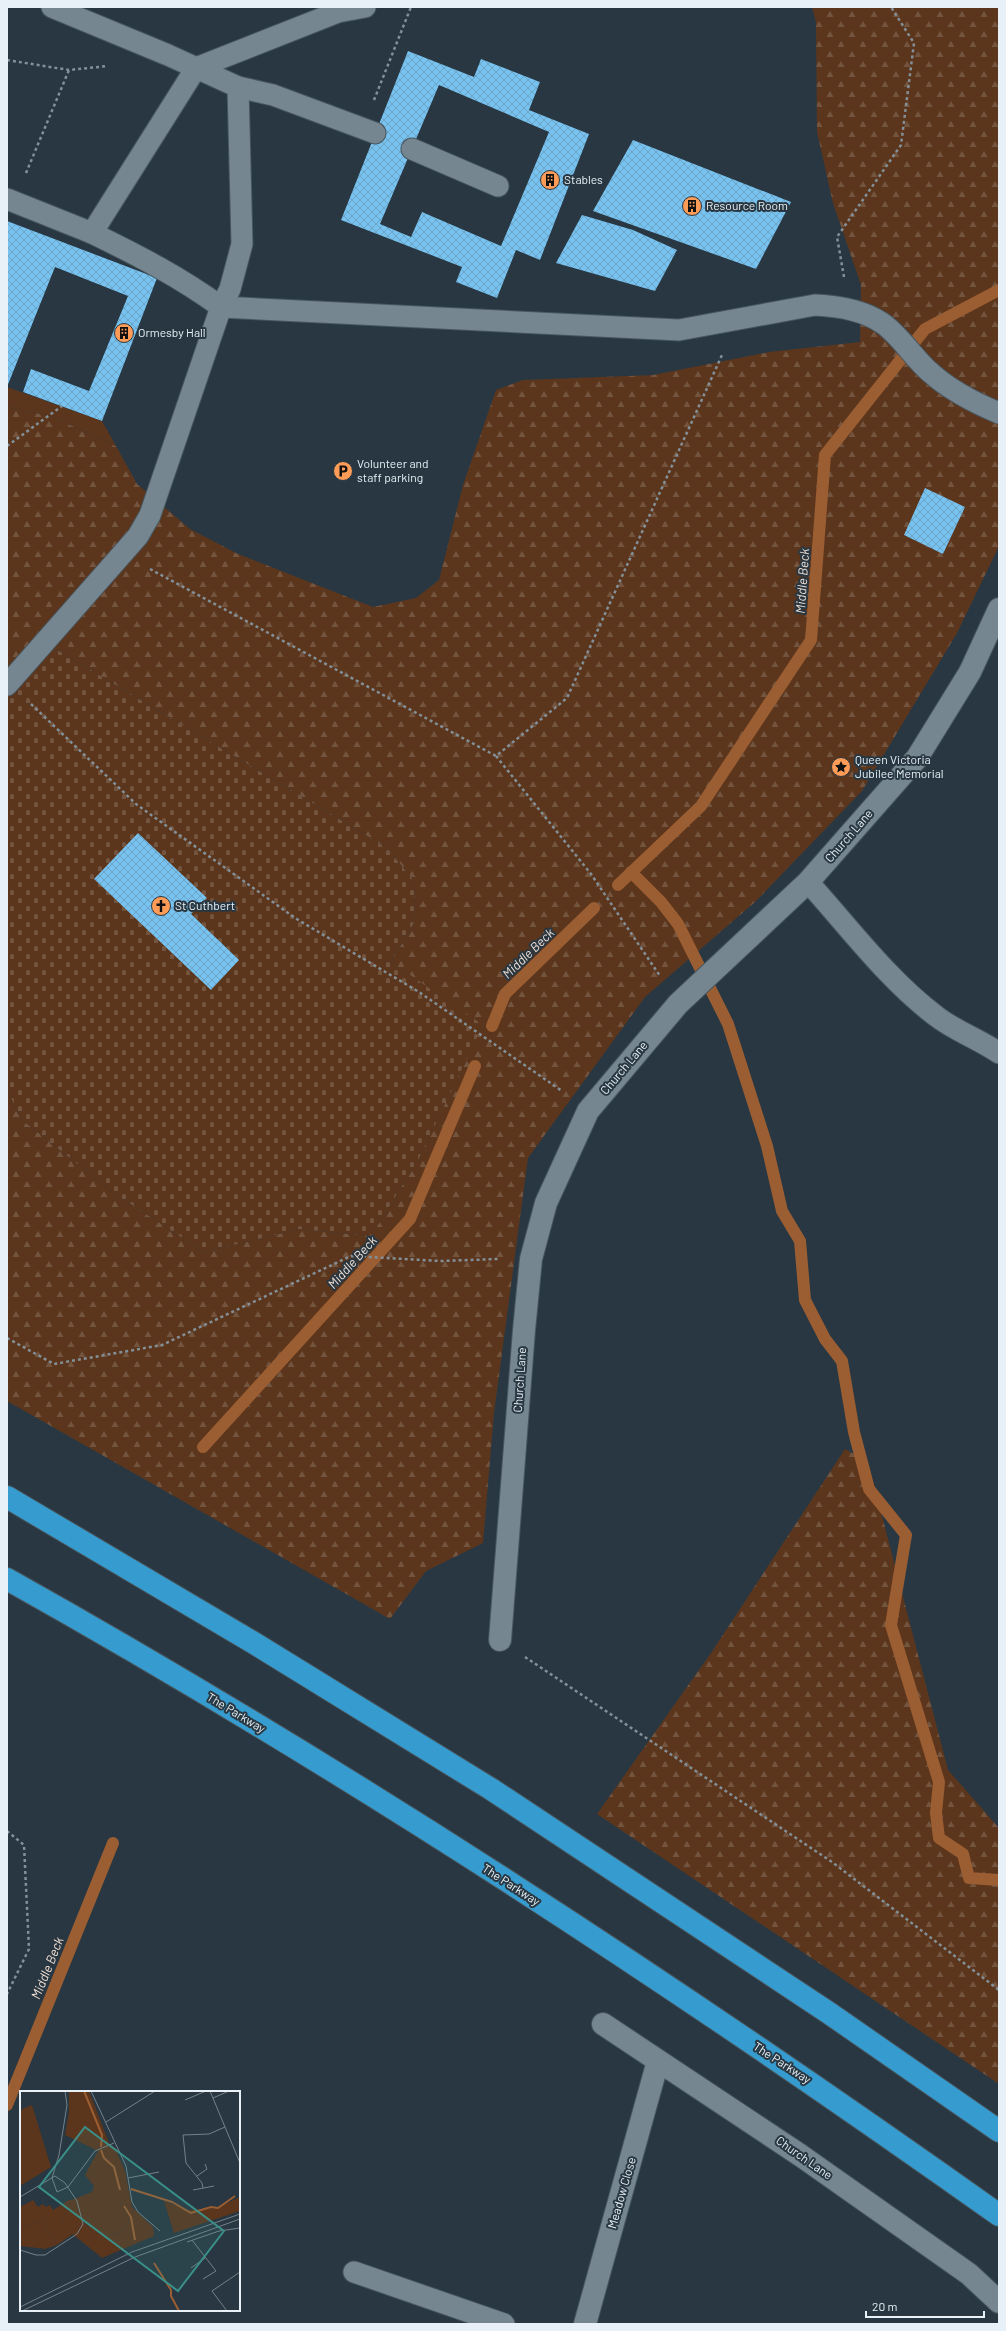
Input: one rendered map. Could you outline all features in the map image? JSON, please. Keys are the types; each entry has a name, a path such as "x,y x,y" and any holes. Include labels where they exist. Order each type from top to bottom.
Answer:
{"highway":[{"path":"7,1497 254,1643 491,1789 829,2013 999,2131"},
{"name":"The Parkway","path":"7,1579 378,1798 813,2084 999,2215"}],"street":[{"name":"Church Lane","path":"500,1640 524,1330 531,1259 546,1204 588,1111 678,1004 808,882 917,758 970,672 999,609"},
{"name":"Church Lane","path":"603,2024 800,2155 968,2274 999,2302"},
{"name":"Meadow Close","path":"585,2324 658,2061"}],"lane":[{"path":"52,7 238,86 273,95 369,130"},
{"path":"92,232 196,68 338,12 364,7"},
{"path":"8,685 138,536 150,515 221,307 230,289 242,244 238,86"},
{"path":"412,149 498,186"},
{"path":"11,200 92,232 160,267 195,288 221,307 679,330 815,305 835,306 850,309 882,323 931,374 970,401 999,413"},
{"path":"808,882 883,966 936,1016 999,1053"},
{"path":"354,2272 504,2324"}],"path":[{"path":"369,130 411,7"},
{"path":"850,309 837,237 901,145 914,43 890,7"},
{"path":"7,60 69,70 110,65"},
{"path":"11,200 69,70"},
{"path":"496,756 567,698 738,319"},
{"path":"7,446 62,406"},
{"path":"120,555 149,568 496,756 591,874 678,1004"},
{"path":"8,685 136,804 295,918 419,992 555,1086 588,1111"},
{"path":"7,1338 54,1364 162,1345 351,1256 440,1261 531,1259"},
{"path":"500,1640 832,1862 999,1990"},
{"path":"7,1831 24,1845 28,1949 7,1994"}],"green space":[{"path":"812,7 999,7 999,546 957,633 862,791 755,902 645,997 528,1158 494,1413 483,1543 426,1571 390,1619 7,1401 7,1089 21,1119 114,1193 204,1252 299,1229 371,1236 419,1158 482,1025 391,962 415,921 414,881 387,848 49,645 7,703 7,407 51,416 116,446 137,484 190,529 238,554 373,607 416,598 439,580 463,485 496,390 523,380 653,375 769,352 860,342 861,285 833,203 817,132 816,22"},
{"path":"7,387 102,421 116,446 51,416 7,407"},
{"path":"49,645 387,848 414,881 415,921 391,962 483,1025 419,1158 371,1236 299,1229 204,1252 114,1193 21,1119 7,1089 7,703"},
{"path":"845,1449 868,1462 948,1770 999,1828 999,2084 597,1814 711,1653"}],"building":[{"name":"Stables","path":"408,51 474,77 481,59 540,82 529,110 589,134 540,260 516,250 497,298 456,282 462,267 341,220","holes":["439,85 549,132 501,246 422,212 411,237 380,224"]},
{"name":"Resource Room","path":"633,140 791,202 756,269 593,211"},
{"path":"582,215 633,230 677,250 655,291 556,263"},
{"name":"Ormesby Hall","path":"7,221 157,278 102,421 23,392 31,369 89,391 128,296 55,267 7,387"},
{"path":"925,488 965,507 943,554 904,535"},
{"name":"St Cuthbert","path":"138,833 207,898 191,914 239,960 211,990 94,879"}],"waterway":[{"name":"Middle Beck","path":"618,885 701,806 811,640 825,455 925,329 999,290"},
{"path":"631,872 661,902 678,924 728,1024 767,1146 782,1211 800,1241 805,1300 825,1339 842,1361 854,1432 869,1489 906,1535 891,1625 939,1782 936,1813 939,1838 963,1854 969,1878 999,1880"},
{"name":"Middle Beck","path":"492,1026 505,994 594,908"},
{"name":"Middle Beck","path":"203,1447 410,1219 475,1066"},
{"name":"Middle Beck","path":"7,2105 113,1843"}],"place":[{"name":"Stables","path":"550,180"},
{"name":"Resource Room","path":"692,206"},
{"name":"Ormesby Hall","path":"124,333"},
{"name":"Volunteer and staff parking","path":"343,471"},
{"name":"Queen Victoria Jubilee Memorial","path":"841,767"},
{"name":"St Cuthbert","path":"161,906"}]}
